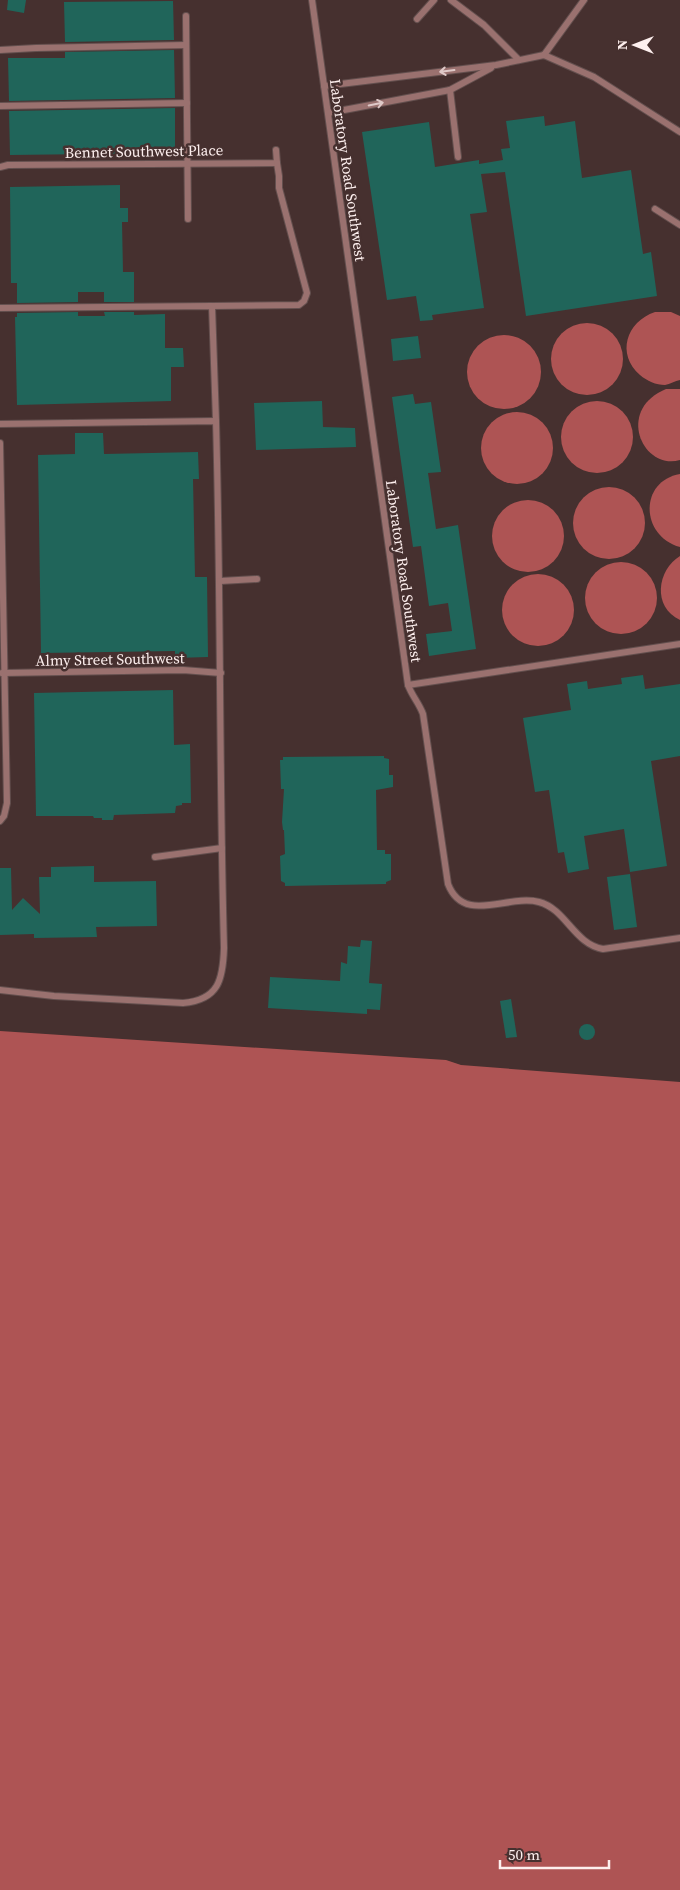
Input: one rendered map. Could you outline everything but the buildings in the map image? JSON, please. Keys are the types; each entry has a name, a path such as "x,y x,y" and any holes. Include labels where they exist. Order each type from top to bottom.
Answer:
{"lane":[{"name":"Laboratory Road Southwest","path":"312,0 408,685 423,714 448,884 452,893 461,901 471,906 519,901 540,902 554,911 580,938 594,947 603,949 680,938"},
{"path":"417,19 434,0"},
{"path":"450,0 484,25 519,60"},
{"path":"544,55 584,0"},
{"path":"186,16 188,219"},
{"path":"0,50 186,45"},
{"path":"324,86 496,65 544,55 594,77 680,132"},
{"path":"328,113 450,90 496,65"},
{"path":"450,90 458,157"},
{"path":"0,106 187,103"},
{"path":"0,308 299,305 304,301 307,293 278,188 279,176 276,150"},
{"name":"Bennet Southwest Place","path":"0,167 277,163"},
{"path":"655,209 680,225"},
{"path":"0,990 54,996 183,1003 195,1002 205,998 217,986 223,970 226,894 222,848 220,581 212,306"},
{"path":"0,424 216,421"},
{"path":"0,443 2,673 6,803 4,816 0,822"},
{"path":"220,581 257,579"},
{"path":"408,685 680,644"},
{"name":"Almy Street Southwest","path":"2,673 183,670 220,673"},
{"path":"155,857 222,848"}],"shaded area":[{"path":"655,312 671,312 680,316 680,380 665,385 652,382 640,375 628,358 628,339 631,331 637,323"},
{"path":"587,323 607,329 617,339 623,359 617,379 607,389 587,395 567,389 557,379 551,359 557,339 567,329"},
{"path":"504,335 518,338 530,346 538,358 541,372 538,386 530,398 518,406 504,409 490,406 478,398 470,386 467,372 470,358 478,346 490,338"},
{"path":"666,389 680,389 680,460 667,461 655,456 646,448 640,436 638,424 641,410 650,399"},
{"path":"590,401 604,401 623,411 633,430 633,444 623,463 604,473 590,473 571,463 561,444 561,430 571,411"},
{"path":"517,412 537,418 547,428 553,448 547,468 537,478 517,484 497,478 487,468 481,448 487,428 497,418"},
{"path":"680,474 680,547 667,541 657,532 652,521 650,509 651,497 657,487 667,479"},
{"path":"602,487 616,487 635,497 645,516 645,530 635,549 616,559 602,559 583,549 573,530 573,516 583,497"},
{"path":"528,500 548,506 558,516 564,536 558,556 548,566 528,572 508,566 498,556 492,536 498,516 508,506"},
{"path":"680,556 680,620 671,614 665,606 661,588 666,570"},
{"path":"628,562 647,572 655,584 657,598 655,612 647,624 635,632 614,634 595,624 587,612 585,591 595,572 607,564"},
{"path":"538,574 558,580 568,590 574,610 568,630 558,640 538,646 518,640 508,630 502,610 508,590 518,580"},
{"path":"0,1031 446,1060 461,1065 680,1082 680,1890 0,1890"}]}
